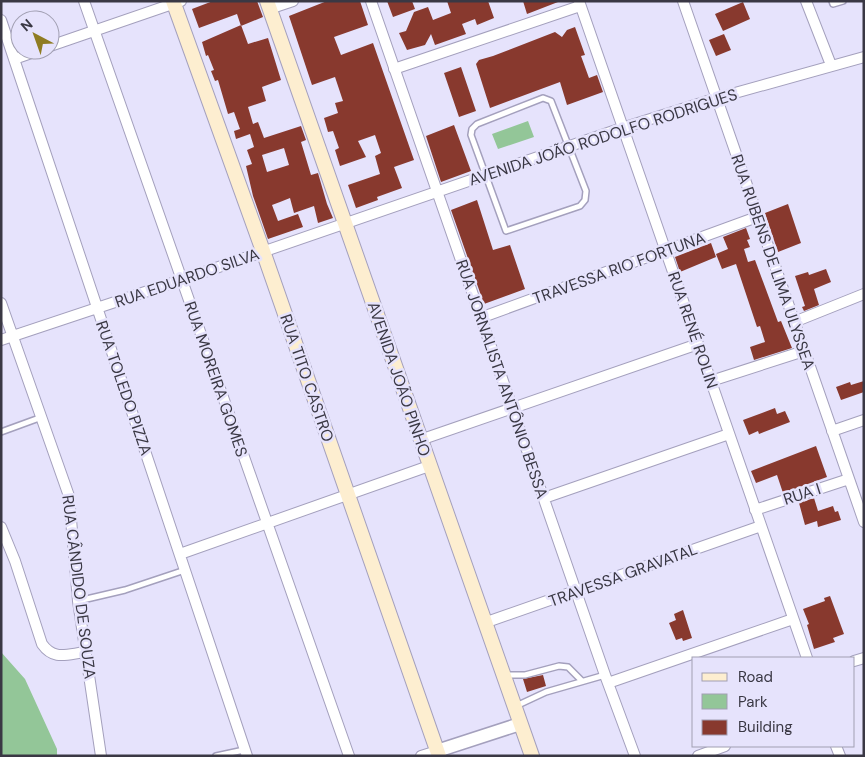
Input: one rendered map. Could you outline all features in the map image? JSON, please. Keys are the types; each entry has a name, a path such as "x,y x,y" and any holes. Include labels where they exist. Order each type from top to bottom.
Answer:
{"main road":[{"name":"RUA TITO CASTRO","path":"176,2 438,753"},
{"name":"AVENIDA JOÃO PINHO","path":"268,5 532,756"}],"street":[{"name":"RUA MOREIRA GOMES","path":"84,1 349,756"},
{"path":"268,5 293,1"},
{"name":"RUA JORNALISTA ANTÔNIO BESSA","path":"371,1 606,679 635,756"},
{"name":"RUA RUBENS DE LIMA ULYSSEA","path":"683,1 864,522"},
{"path":"806,1 831,65"},
{"path":"60,43 176,2"},
{"path":"394,69 580,4"},
{"name":"RUA RENÉ ROLIN","path":"580,4 807,657"},
{"name":"RUA TOLEDO PIZZA","path":"1,20 10,47"},
{"name":"AVENIDA JOÃO RODOLFO RODRIGUES","path":"344,224 622,128 717,98 864,57"},
{"name":"RUA TOLEDO PIZZA","path":"14,60 246,753"},
{"name":"TRAVESSA RIO FORTUNA","path":"480,318 757,217"},
{"name":"RUA EDUARDO SILVA","path":"1,340 344,224"},
{"path":"794,322 864,294"},
{"name":"RUA CÂNDIDO DE SOUZA","path":"1,303 70,496 78,601 101,756"},
{"path":"420,440 698,344"},
{"path":"711,381 804,351"},
{"path":"832,431 864,420"},
{"path":"544,498 729,434"},
{"path":"180,554 429,466"},
{"name":"RUA I","path":"755,510 849,479"},
{"name":"TRAVESSA GRAVATAL","path":"484,623 761,526"},
{"path":"1,527 15,561 42,644 47,652 54,656 86,652"},
{"path":"606,679 793,619"},
{"path":"421,756 438,753 520,724"},
{"path":"698,756 722,747"}],"lane":[{"path":"832,1 833,4 843,1"},
{"path":"543,98 552,102 569,146 586,192 585,200 580,206 506,230 471,135 472,129 476,124 543,98"},
{"path":"1,432 42,417"},
{"path":"78,601 125,590 185,570"},
{"path":"503,675 525,675 559,666 568,667 582,681"},
{"path":"514,707 546,692 582,681 606,679"},
{"path":"216,756 246,753"}],"green space":[{"path":"528,121 534,137 498,149 492,134"},
{"path":"1,652 25,679 57,749 57,756 1,756"}],"building":[{"path":"213,1 257,1 263,17 241,26 237,14 199,28 192,9"},
{"path":"327,1 360,1 368,25 334,37 341,55 373,43 414,160 394,167 402,188 377,197 378,200 356,208 348,185 380,174 375,156 381,153 375,135 358,141 366,157 340,166 335,150 339,148 333,131 328,132 324,118 338,113 335,103 343,101 335,77 312,85 289,16"},
{"path":"387,1 412,1 415,9 393,17"},
{"path":"447,1 488,1 494,18 477,25 475,19 462,24 466,34 435,45 431,34 425,45 407,50 399,33 406,31 414,12 428,7 433,20 451,13"},
{"path":"523,1 558,1 558,2 527,14"},
{"path":"743,2 750,19 723,31 715,14"},
{"path":"241,25 248,44 268,38 281,80 262,87 266,101 248,107 253,124 258,122 264,138 301,126 306,140 301,142 311,175 318,173 333,218 318,223 314,206 294,213 290,198 272,205 278,221 298,214 303,227 268,239 253,196 246,166 252,164 247,150 254,147 250,134 236,139 234,131 240,129 234,112 228,114 218,80 215,81 211,71 214,70 208,55 206,56 202,42","holes":["284,148 289,165 267,172 262,155"]},
{"path":"575,27 585,55 581,56 589,78 597,75 603,92 567,105 560,82 490,108 476,64 479,60 555,32 562,37 567,30"},
{"path":"724,34 731,50 716,56 709,40"},
{"path":"461,67 476,111 459,117 444,73"},
{"path":"454,125 471,171 441,182 426,136"},
{"path":"477,200 493,250 510,245 525,289 484,304 451,210"},
{"path":"788,204 801,243 778,252 765,213"},
{"path":"746,228 750,239 747,240 750,247 744,249 748,262 755,260 778,322 781,321 792,348 754,360 750,347 765,342 760,326 757,327 736,264 722,269 716,254 728,249 723,237"},
{"path":"711,243 716,257 680,272 675,257"},
{"path":"826,269 831,282 814,289 819,305 804,311 802,307 805,306 795,276 808,272 809,275"},
{"path":"864,381 864,392 841,400 836,387 850,382 851,385"},
{"path":"775,408 777,414 785,411 790,422 759,434 758,431 749,435 743,420"},
{"path":"816,446 827,477 783,493 777,475 756,483 751,471"},
{"path":"814,498 818,511 833,506 835,512 838,511 841,520 818,527 817,521 805,525 799,503"},
{"path":"830,596 844,634 833,638 835,642 814,649 807,625 809,624 803,609 825,601 824,598"},
{"path":"683,610 692,638 683,641 682,638 676,640 669,623 676,620 674,614"},
{"path":"543,675 546,686 527,692 523,679"}]}
